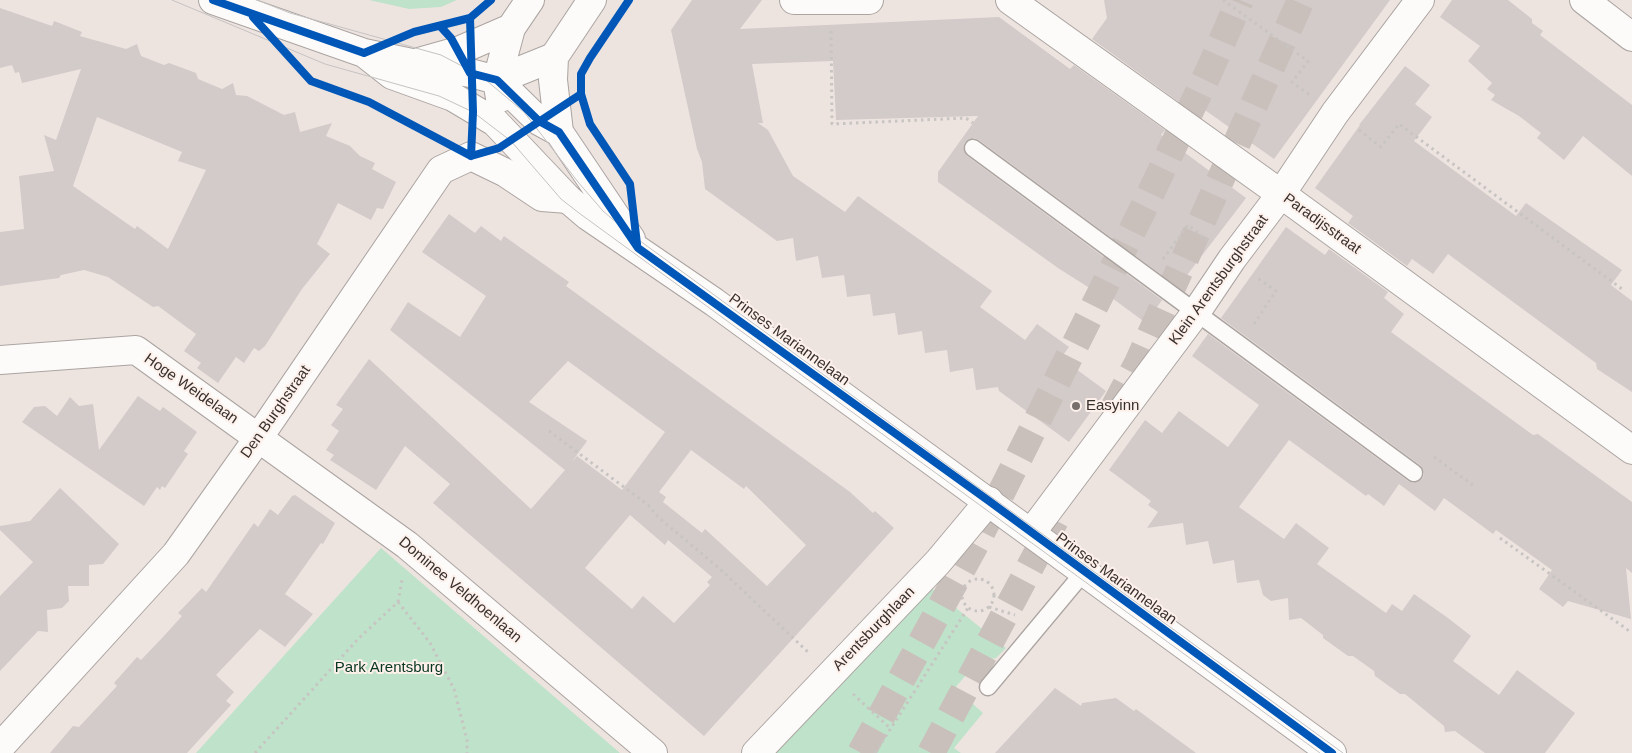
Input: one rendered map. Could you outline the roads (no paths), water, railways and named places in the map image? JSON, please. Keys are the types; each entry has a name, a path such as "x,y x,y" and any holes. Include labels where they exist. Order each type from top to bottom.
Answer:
{"street":[{"name":"Prinses Mariannelaan","path":"213,0 364,53 497,80 539,121 559,132 638,248"},
{"path":"514,139 502,110 497,80 511,28 530,0"},
{"path":"559,132 553,80 554,57 592,0"},
{"path":"794,0 830,2 869,0"},
{"name":"Paradijsstraat","path":"1010,0 1281,194 1632,450"},
{"name":"Klein Arentsburghstraat","path":"1031,533 1197,311 1232,259 1281,194 1334,113 1420,0"},
{"path":"1584,0 1632,37"},
{"path":"412,63 458,50 511,28"},
{"name":"Prinses Mariannelaan","path":"364,53 392,75 453,97 495,122 514,139 568,199 608,231 638,248 989,501 1332,753"},
{"path":"497,80 554,57"},
{"name":"Den Burghstraat","path":"0,747 176,554 259,437 442,170 471,156 506,173 542,197 568,199"},
{"name":"Hoge Weidelaan","path":"0,360 136,350 259,437"},
{"name":"Dominee Veldhoenlaan","path":"259,437 407,545 653,753"},
{"name":"Arentsburghlaan","path":"756,753 938,562 989,501"}],"lane":[{"path":"973,148 1197,311 1414,473"},
{"path":"988,687 1084,572"}],"tunnel":[{"path":"861,753 977,541 1146,203 1210,69 1240,0"},
{"path":"1113,410 1138,363 1301,0"},
{"path":"931,753 1055,520"}],"tram line":[{"path":"172,0 325,64 439,96 473,112 511,141 561,199 579,213 1320,753"},
{"path":"257,0 290,13 441,55 481,76 524,112 578,182 603,211 625,230 1343,753"}],"place":[{"name":"Easyinn","path":"1076,406"}],"park label":[{"name":"Park Arentsburg","path":"389,668"}]}
